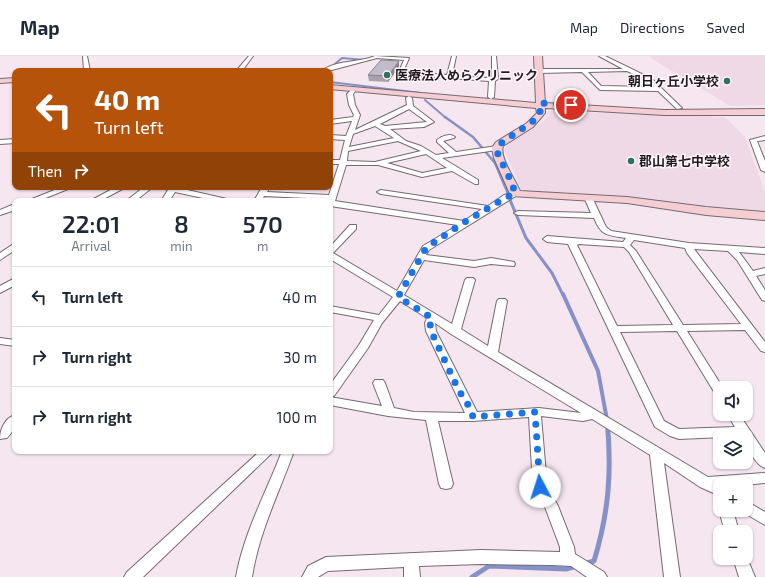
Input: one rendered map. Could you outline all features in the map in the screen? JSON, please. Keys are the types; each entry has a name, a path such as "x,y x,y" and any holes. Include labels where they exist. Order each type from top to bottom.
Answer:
{"street":[{"path":"85,56 87,68"},
{"path":"241,68 251,56"},
{"path":"333,68 369,61 378,56 407,59 400,73 492,80"},
{"path":"449,77 454,56"},
{"path":"491,97 492,80 495,79 494,56"},
{"path":"533,56 544,56"},
{"path":"436,157 497,148 500,144 536,119 540,113 538,56"},
{"path":"601,56 650,80 679,108"},
{"path":"539,71 627,70"},
{"path":"554,71 560,79"},
{"path":"584,71 600,88 659,89"},
{"path":"0,80 12,78"},
{"path":"333,86 540,104 696,110 765,108"},
{"path":"333,87 353,90 540,104 699,113 765,112"},
{"path":"332,198 343,162 344,150 357,115 352,105 350,94 353,90"},
{"path":"409,98 409,106"},
{"path":"333,137 350,135 375,124 398,110 409,106"},
{"path":"384,128 424,125 431,122 409,106"},
{"path":"333,122 355,119"},
{"path":"375,124 384,128 399,139 427,152 455,168 475,182"},
{"path":"452,137 443,138 439,141 454,154"},
{"path":"765,138 753,140 765,170"},
{"path":"344,150 399,139"},
{"path":"0,142 12,140"},
{"path":"497,148 498,157 512,183 515,194"},
{"path":"380,163 427,152"},
{"path":"333,162 380,163 422,175 455,168"},
{"path":"333,179 338,180"},
{"path":"39,198 61,190"},
{"path":"100,198 116,190"},
{"path":"134,198 144,190"},
{"path":"177,190 213,198"},
{"path":"381,192 488,208"},
{"path":"333,389 381,318 398,297 426,248 463,223 507,197 515,194 588,197 628,200 706,211 765,216"},
{"path":"588,197 604,230 628,241 632,251 713,381"},
{"path":"333,202 463,223"},
{"path":"0,213 12,209"},
{"path":"518,213 596,216"},
{"path":"333,249 353,227"},
{"path":"547,239 576,242 628,241 731,250 765,251"},
{"path":"576,242 572,244 577,256 655,417 661,426 679,434 713,432"},
{"path":"689,246 690,251 765,349"},
{"path":"731,250 741,259 765,298"},
{"path":"333,257 593,416 713,487"},
{"path":"421,257 476,264 491,261 512,264"},
{"path":"750,274 765,271"},
{"path":"455,332 470,280"},
{"path":"0,290 12,283"},
{"path":"492,354 502,301"},
{"path":"333,310 381,318"},
{"path":"432,318 430,323 431,331 458,389 470,408 473,417"},
{"path":"613,329 748,327"},
{"path":"0,341 12,343"},
{"path":"379,383 388,405 388,412"},
{"path":"333,402 406,416 473,417 535,412 583,417 593,416"},
{"path":"535,412 540,487 552,506 568,546 568,559"},
{"path":"431,417 446,484"},
{"path":"1,437 12,423"},
{"path":"753,445 765,463"},
{"path":"132,577 265,454"},
{"path":"244,577 252,543 287,454"},
{"path":"656,454 672,577"},
{"path":"705,483 765,478"},
{"path":"753,511 765,519"},
{"path":"310,577 314,571 326,564 481,557 568,559 582,564 599,577"},
{"path":"411,560 412,577"},
{"path":"743,565 747,577"}],"shaded area":[{"name":"朝日ヶ丘小学校","path":"765,56 765,105 730,106 649,57"},
{"name":"郡山第七中学校","path":"548,111 725,117 745,137 765,192 765,213 702,208 636,198 575,193 523,191 521,190 504,151 507,145 543,122"}],"building":[{"path":"381,60 399,61 388,76 368,75"}],"waterway":[{"path":"330,68 342,58 365,60"},
{"path":"333,82 421,93"},
{"path":"425,100 446,118"},
{"path":"445,117 473,137 495,163 509,196"},
{"path":"508,195 526,238 552,273 563,295"},
{"path":"563,294 598,371 607,420"},
{"path":"584,564 594,561 606,508 609,473 607,419"},
{"path":"472,577 489,566 566,569 577,566"}],"place":[{"name":"医療法人めらクリニック","path":"387,75"},
{"name":"朝日ヶ丘小学校","path":"727,81"},
{"name":"郡山第七中学校","path":"631,161"}],"route":[{"path":"540,487 535,412 473,417 472,412 458,389 429,327 432,318 398,297 426,248 430,244 507,197 515,194 512,183 498,157 497,148 500,144 536,119 540,113 540,103 571,105"}]}
